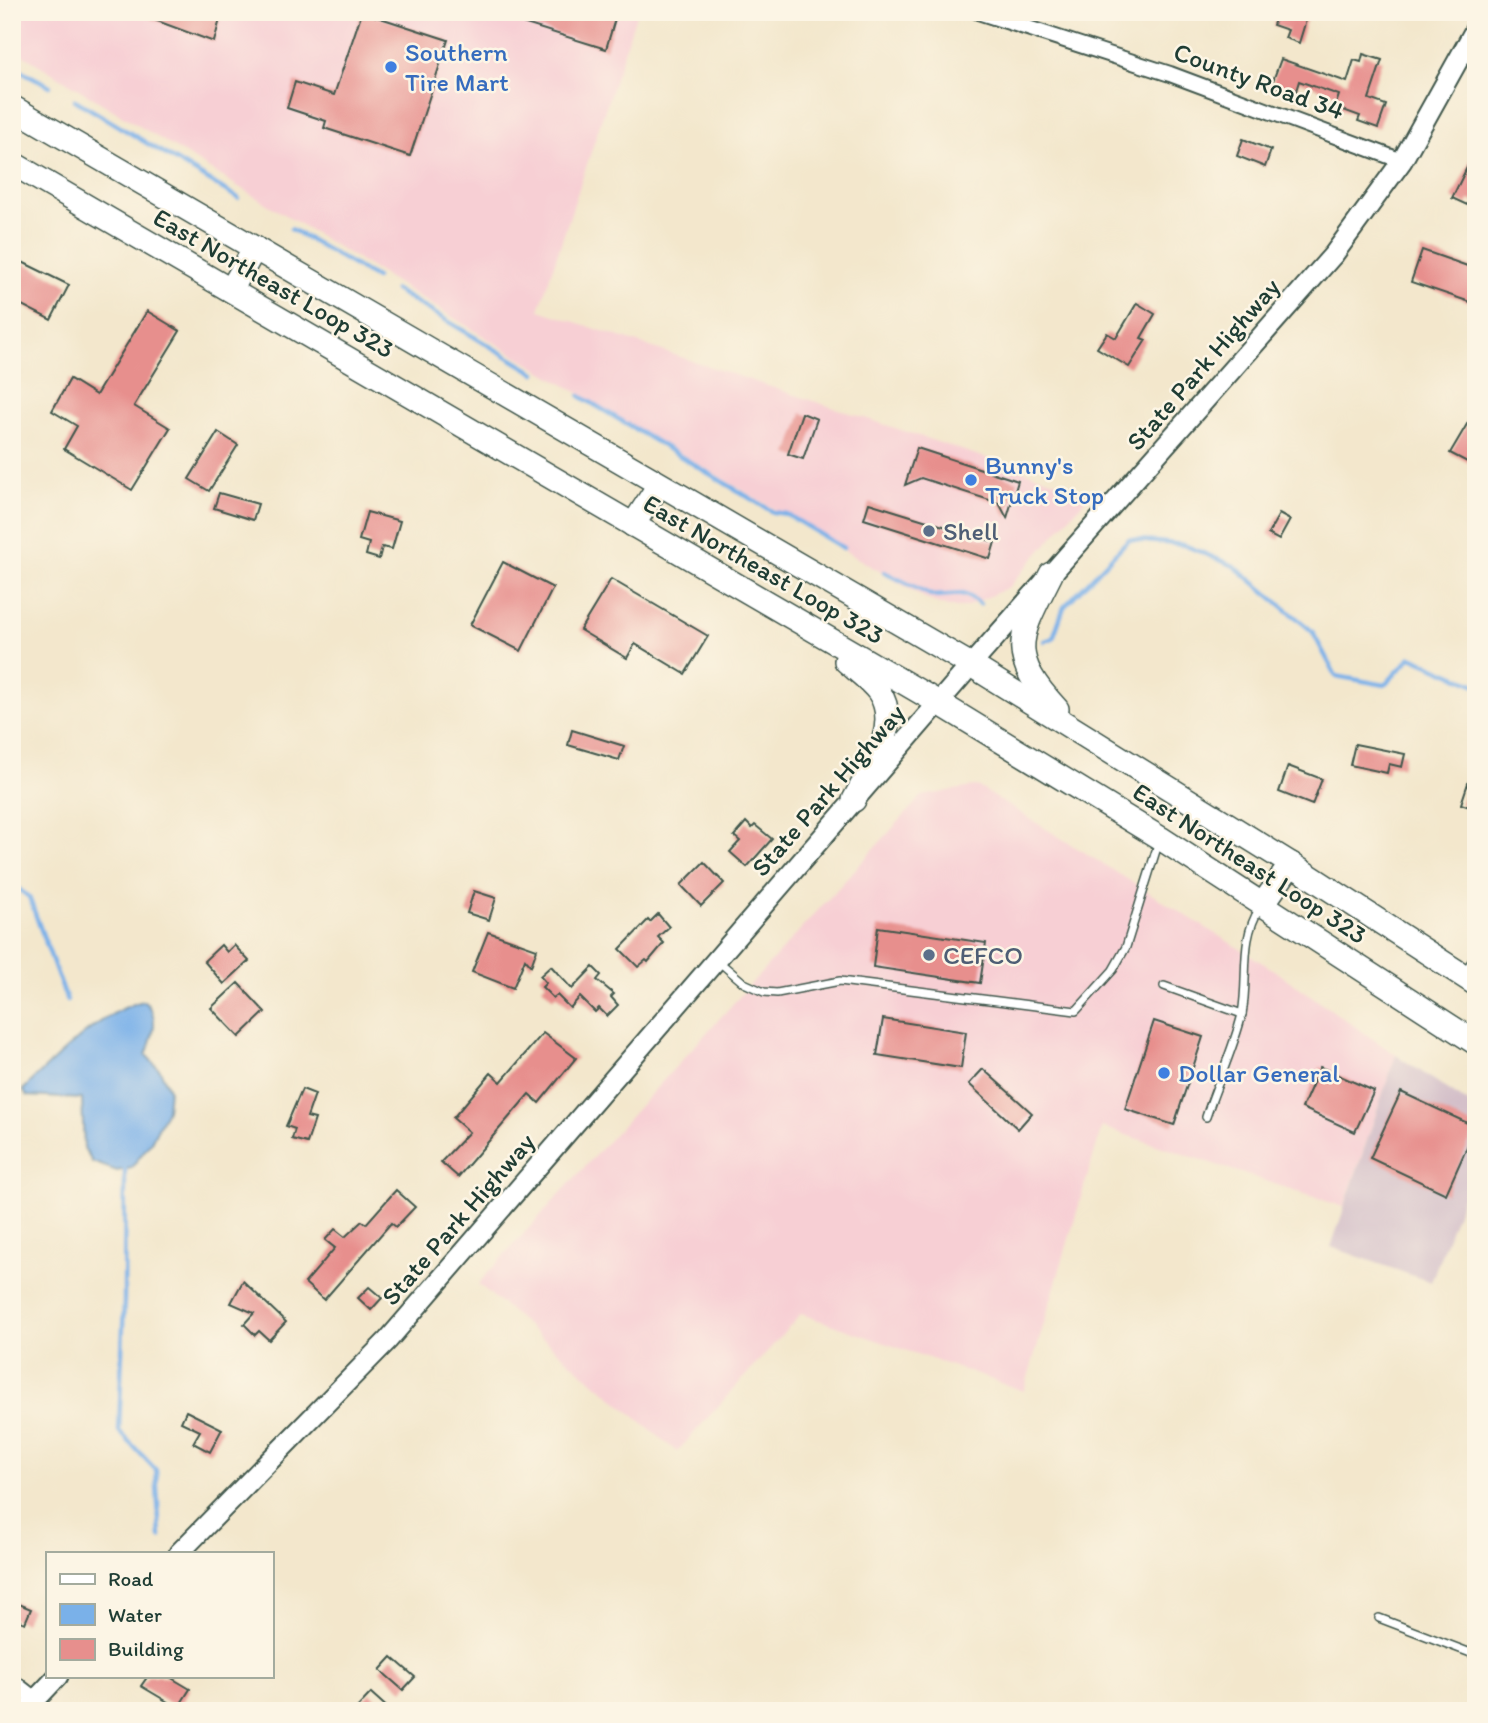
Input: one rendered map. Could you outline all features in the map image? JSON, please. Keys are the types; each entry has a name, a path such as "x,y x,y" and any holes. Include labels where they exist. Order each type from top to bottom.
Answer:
{"highway":[{"name":"East Northeast Loop 323","path":"12,107 971,665 1291,864 1469,980"},
{"name":"East Northeast Loop 323","path":"12,163 939,703 1160,838 1476,1043"},
{"path":"231,290 255,248"},
{"path":"633,525 659,485"},
{"path":"1051,574 1027,623 1023,654 1034,684 1076,729"},
{"path":"807,627 871,683 886,710 883,740 855,800"},
{"path":"1263,904 1291,864"}],"main road":[{"name":"State Park Highway","path":"179,1552 387,1340 971,665 1334,254 1402,161 1476,28"},
{"path":"30,1705 56,1678"}],"street":[{"name":"County Road 34","path":"978,12 1170,74 1402,161"},
{"path":"12,1681 30,1705"}],"lane":[{"path":"716,959 752,989 764,992 777,993 840,981 1076,1011 1113,970 1126,947 1160,838"},
{"path":"1206,1117 1242,1014 1247,943 1252,920 1263,904"},
{"path":"1469,980 1476,954"},
{"path":"1164,986 1242,1014"},
{"path":"1379,1618 1476,1655"}],"shaded area":[{"path":"25,12 637,12 539,310 1091,493 1009,587 966,607 948,607 928,600 521,359 13,49"},
{"path":"977,786 1274,970 1396,1055 1344,1207 1102,1127 1024,1391 801,1314 677,1452 478,1284 922,796"},
{"path":"1396,1055 1476,1108 1476,1161 1431,1282 1331,1247"}],"water":[{"path":"144,1001 154,1020 153,1034 146,1055 160,1070 169,1089 167,1110 151,1142 131,1168 117,1171 92,1162 84,1148 82,1099 27,1096 23,1090 95,1026 128,1006"}],"building":[{"path":"133,12 209,12 208,16 220,19 214,42"},
{"name":"Southern Tire Mart","path":"362,12 448,40 410,156 324,128 326,121 287,108 295,82 334,95"},
{"path":"498,12 617,12 606,49 497,15"},
{"path":"1278,12 1292,12 1307,17 1299,43 1285,38 1288,30 1273,25"},
{"path":"1363,54 1382,60 1369,99 1386,105 1378,128 1358,121 1360,116 1335,107 1339,95 1299,81 1295,94 1271,86 1281,59 1347,82 1354,60 1361,62"},
{"path":"1243,139 1271,150 1265,167 1237,156"},
{"path":"1476,149 1476,203 1469,200 1467,205 1452,198"},
{"path":"1422,250 1476,269 1476,286 1470,302 1411,282"},
{"path":"12,257 69,285 51,320 12,300"},
{"path":"1137,303 1155,314 1141,338 1146,340 1129,367 1097,348 1107,333 1116,338"},
{"path":"147,311 180,331 134,406 170,428 132,490 64,449 77,426 52,411 70,379 96,395"},
{"path":"1476,409 1476,451 1469,463 1450,453"},
{"path":"802,413 817,419 803,459 788,454"},
{"path":"218,432 238,445 209,491 189,479"},
{"name":"Bunny's Truck Stop","path":"917,448 1018,481 1007,518 999,503 921,478 905,485"},
{"path":"219,493 258,504 253,520 214,508"},
{"name":"Shell","path":"869,503 995,542 990,559 864,519"},
{"path":"367,512 400,521 392,549 382,547 379,559 366,555 369,543 359,540"},
{"path":"1279,514 1290,520 1279,540 1268,534"},
{"path":"503,562 553,588 521,651 470,625"},
{"path":"611,579 708,636 685,674 635,644 627,658 580,630"},
{"path":"572,730 624,746 619,760 568,745"},
{"path":"1355,744 1405,754 1402,767 1389,764 1387,773 1350,765"},
{"path":"1288,766 1322,779 1312,805 1279,792"},
{"path":"1473,768 1476,768 1476,809 1461,804"},
{"path":"746,822 752,828 755,825 772,839 747,867 730,852 740,841 734,836"},
{"path":"704,862 724,883 701,906 681,885"},
{"path":"474,891 496,898 489,920 467,913"},
{"path":"658,914 669,927 658,937 664,943 648,962 646,960 638,967 620,949 648,920 650,922"},
{"name":"CEFCO","path":"878,927 986,943 980,983 873,967"},
{"path":"488,932 537,949 531,966 525,959 513,988 472,972"},
{"path":"221,945 227,952 234,945 249,961 224,984 204,961"},
{"path":"551,966 572,989 593,967 601,975 597,980 614,994 611,997 618,1005 607,1016 599,1008 595,1012 580,997 570,1008 557,995 553,998 542,987 546,983 540,976"},
{"path":"238,983 265,1012 239,1037 211,1008"},
{"name":"CEFCO","path":"883,1019 966,1032 961,1068 877,1055"},
{"name":"Dollar General","path":"1154,1021 1203,1037 1174,1125 1125,1109"},
{"path":"543,1033 576,1058 539,1103 529,1094 458,1177 441,1162 469,1132 453,1118 491,1073 501,1082"},
{"path":"1320,1067 1374,1091 1355,1132 1302,1108"},
{"path":"983,1069 1032,1113 1018,1129 969,1084"},
{"path":"302,1089 315,1094 307,1117 315,1119 307,1143 292,1139 295,1129 286,1126"},
{"path":"1401,1092 1476,1127 1446,1194 1370,1158"},
{"path":"396,1190 415,1207 396,1227 391,1223 324,1300 305,1283 335,1248 325,1240 335,1229 345,1237 362,1221 366,1224"},
{"path":"243,1281 286,1322 269,1340 259,1331 255,1335 244,1324 254,1313 231,1303"},
{"path":"369,1287 382,1298 371,1310 358,1298"},
{"path":"186,1411 222,1429 210,1452 193,1443 200,1431 181,1422"},
{"path":"12,1601 31,1609 25,1623 12,1618"},
{"path":"392,1657 415,1677 403,1690 380,1670"},
{"path":"147,1678 171,1678 190,1689 178,1708 141,1686"},
{"path":"371,1693 391,1711 354,1711"}],"waterway":[{"path":"12,66 50,86"},
{"path":"75,100 238,198"},
{"path":"291,229 376,278"},
{"path":"395,290 535,373"},
{"path":"580,396 773,512 786,514 843,548"},
{"path":"1045,641 1053,638 1064,607 1129,539 1184,545 1234,566 1312,631 1336,676 1385,685 1411,657 1476,685"},
{"path":"884,572 933,596 966,594 980,604"},
{"path":"12,884 29,897 67,1001"},
{"path":"125,1165 119,1431 156,1470 160,1537"}],"place":[{"name":"Southern Tire Mart","path":"391,67"},
{"name":"Bunny's Truck Stop","path":"971,480"},
{"name":"Shell","path":"929,531"},
{"name":"CEFCO","path":"929,955"},
{"name":"Dollar General","path":"1164,1073"}]}
